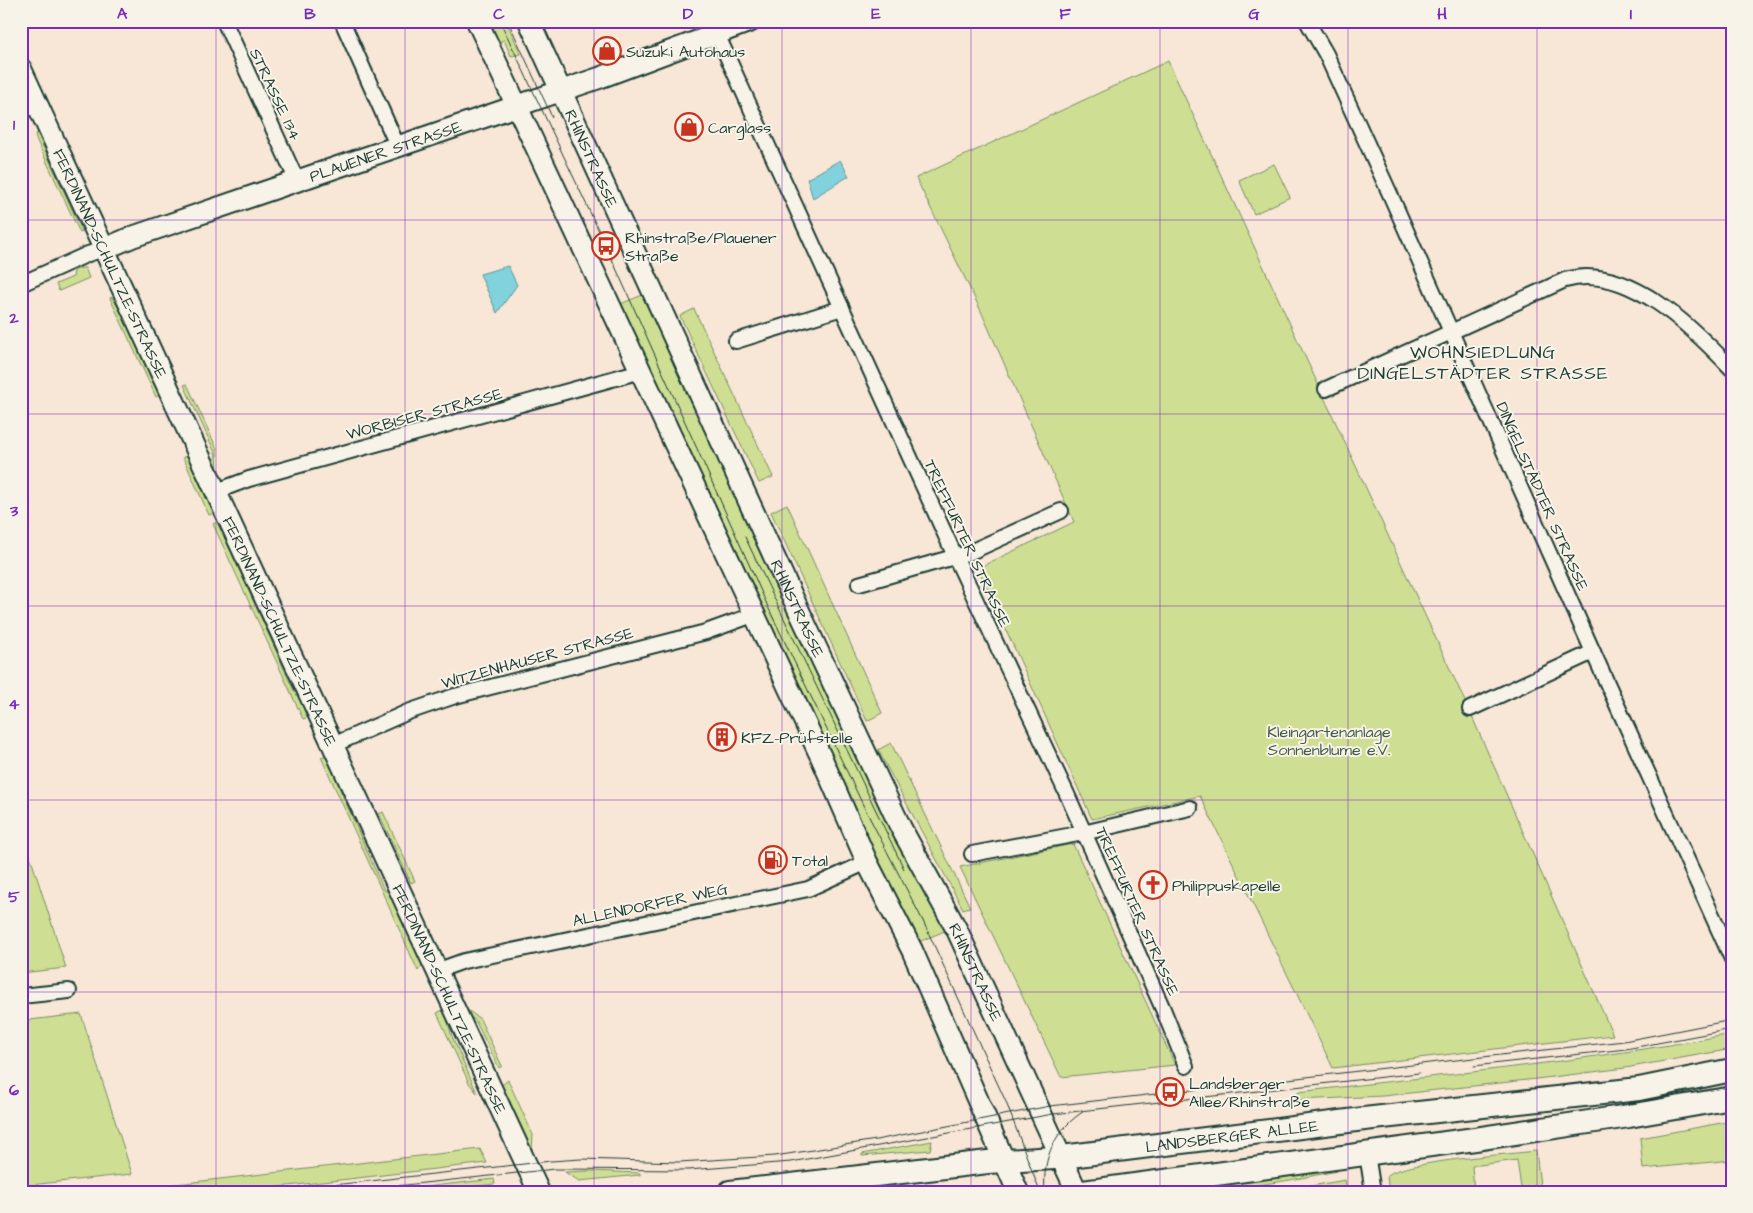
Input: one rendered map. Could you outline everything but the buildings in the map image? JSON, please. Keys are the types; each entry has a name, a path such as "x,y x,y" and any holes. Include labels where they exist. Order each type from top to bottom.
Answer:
{"main road":[{"path":"477,21 642,371 753,615 820,754 868,862 912,950 1018,1192"},
{"name":"RHINSTRASSE","path":"529,21 793,598 901,828 957,930 1078,1192"},
{"name":"PLAUENER STRASSE","path":"104,250 132,237 561,90 714,28 751,21"},
{"name":"FERDINAND-SCHULTZE-STRASSE","path":"21,69 29,108 104,250 217,491 539,1192"},
{"name":"LANDSBERGER ALLEE","path":"730,1192 1061,1157 1364,1119 1638,1089 1732,1070"},
{"path":"1084,1192 1629,1116 1732,1098"}],"street":[{"name":"STRASSE 134","path":"224,21 297,181"},
{"path":"342,21 397,145"},
{"name":"DINGELSTÄDTER STRASSE","path":"1307,21 1326,54 1452,332 1593,652 1732,959"},
{"name":"TREFFURTER STRASSE","path":"714,28 1083,833 1163,1009 1186,1066"},
{"name":"PLAUENER STRASSE","path":"21,284 88,254 104,250"},
{"path":"1326,389 1565,280 1586,276 1598,277 1619,283 1650,298 1710,346 1732,370"},
{"path":"736,340 842,308"},
{"name":"WORBISER STRASSE","path":"217,491 249,479 642,371"},
{"path":"859,584 968,553 1061,511"},
{"name":"WITZENHAUSER STRASSE","path":"333,745 408,712 454,696 706,632 753,615"},
{"path":"1470,708 1593,652"},
{"path":"972,854 1083,833 1190,808"},
{"name":"ALLENDORFER WEG","path":"436,971 464,960 808,889 868,862"},
{"path":"21,996 69,991"},
{"path":"1367,1154 1373,1192"}],"green space":[{"path":"490,21 506,21 521,54 511,56 504,40 499,42"},
{"name":"Kleingartenanlage Sonnenblume e.V.","path":"1168,61 1469,710 1613,1035 1333,1068 1200,796 1092,819 978,568 1074,522 980,309 916,178"},
{"path":"37,133 82,231 80,233 37,141 35,135"},
{"path":"1274,164 1290,197 1254,214 1239,180"},
{"path":"85,268 89,278 59,291 56,284 73,277 74,271"},
{"path":"645,294 947,930 916,943 618,305"},
{"path":"112,297 145,354 142,357 153,383 158,382 162,392 156,397 110,298"},
{"path":"694,309 773,477 759,483 680,316"},
{"path":"187,384 217,449 218,473 214,462 216,455 184,385"},
{"path":"187,456 193,459 217,512 209,515 183,457"},
{"path":"787,504 882,713 867,721 771,512"},
{"path":"221,520 221,529 294,691 302,694 311,716 303,719 213,524"},
{"path":"891,743 970,907 963,909 878,750"},
{"path":"329,754 341,780 339,787 384,890 392,893 424,963 418,971 321,757"},
{"path":"383,812 415,881 411,883 379,814"},
{"path":"21,828 66,968 21,973"},
{"path":"1073,844 1175,1065 1061,1077 960,867"},
{"path":"463,1001 466,1009 480,1019 502,1066 499,1068 475,1020 466,1015 461,1002"},
{"path":"445,1009 451,1034 477,1093 469,1083 437,1013"},
{"path":"81,1014 132,1174 21,1186 21,1021"},
{"path":"1732,1034 1732,1049 1625,1068 1383,1096 1299,1100 1298,1092 1570,1060"},
{"path":"508,1080 533,1135 532,1150 502,1085"},
{"path":"1732,1121 1732,1160 1643,1169 1640,1138"},
{"path":"932,1141 930,1150 862,1156 862,1154"},
{"path":"480,1149 487,1163 236,1192 107,1192"},
{"path":"1536,1151 1540,1185 1521,1188 1517,1160 1472,1166 1474,1192 1389,1192 1387,1176 1396,1171 1433,1163"},
{"path":"1336,1169 1337,1171 1250,1186 1162,1192"},
{"path":"565,1172 640,1173 640,1175 579,1181"},
{"path":"494,1179 495,1184 424,1192 380,1192"},
{"path":"1345,1180 1347,1192 1277,1192"}],"water":[{"path":"840,160 849,176 813,198 807,179"},
{"path":"508,266 517,285 497,313 480,274"}],"tram line":[{"path":"500,21 606,246 769,609 864,807 923,921 1006,1102 1040,1192"},
{"path":"508,21 552,117"},
{"path":"745,537 904,869"},
{"path":"270,1192 551,1161 581,1159 679,1162 775,1156 876,1140 1050,1106 1624,1041 1732,1020"},
{"path":"1474,1066 1626,1049 1732,1029"},
{"path":"340,1192 555,1169 688,1170 791,1162 1053,1114 1419,1073"},
{"path":"1045,1192 1046,1167 1052,1146 1065,1127 1084,1111"}],"place":[{"name":"Suzuki Autohaus","path":"607,51"},
{"name":"Carglass","path":"689,127"},
{"name":"Rhinstraße/Plauener Straße","path":"606,246"},
{"name":"KFZ-Prüfstelle","path":"722,737"},
{"name":"Total","path":"773,860"},
{"name":"Philippuskapelle","path":"1153,885"},
{"name":"Landsberger Allee/Rhinstraße","path":"1170,1092"}],"district":[{"name":"WOHNSIEDLUNG DINGELSTÄDTER STRASSE","path":"1483,362"}]}
